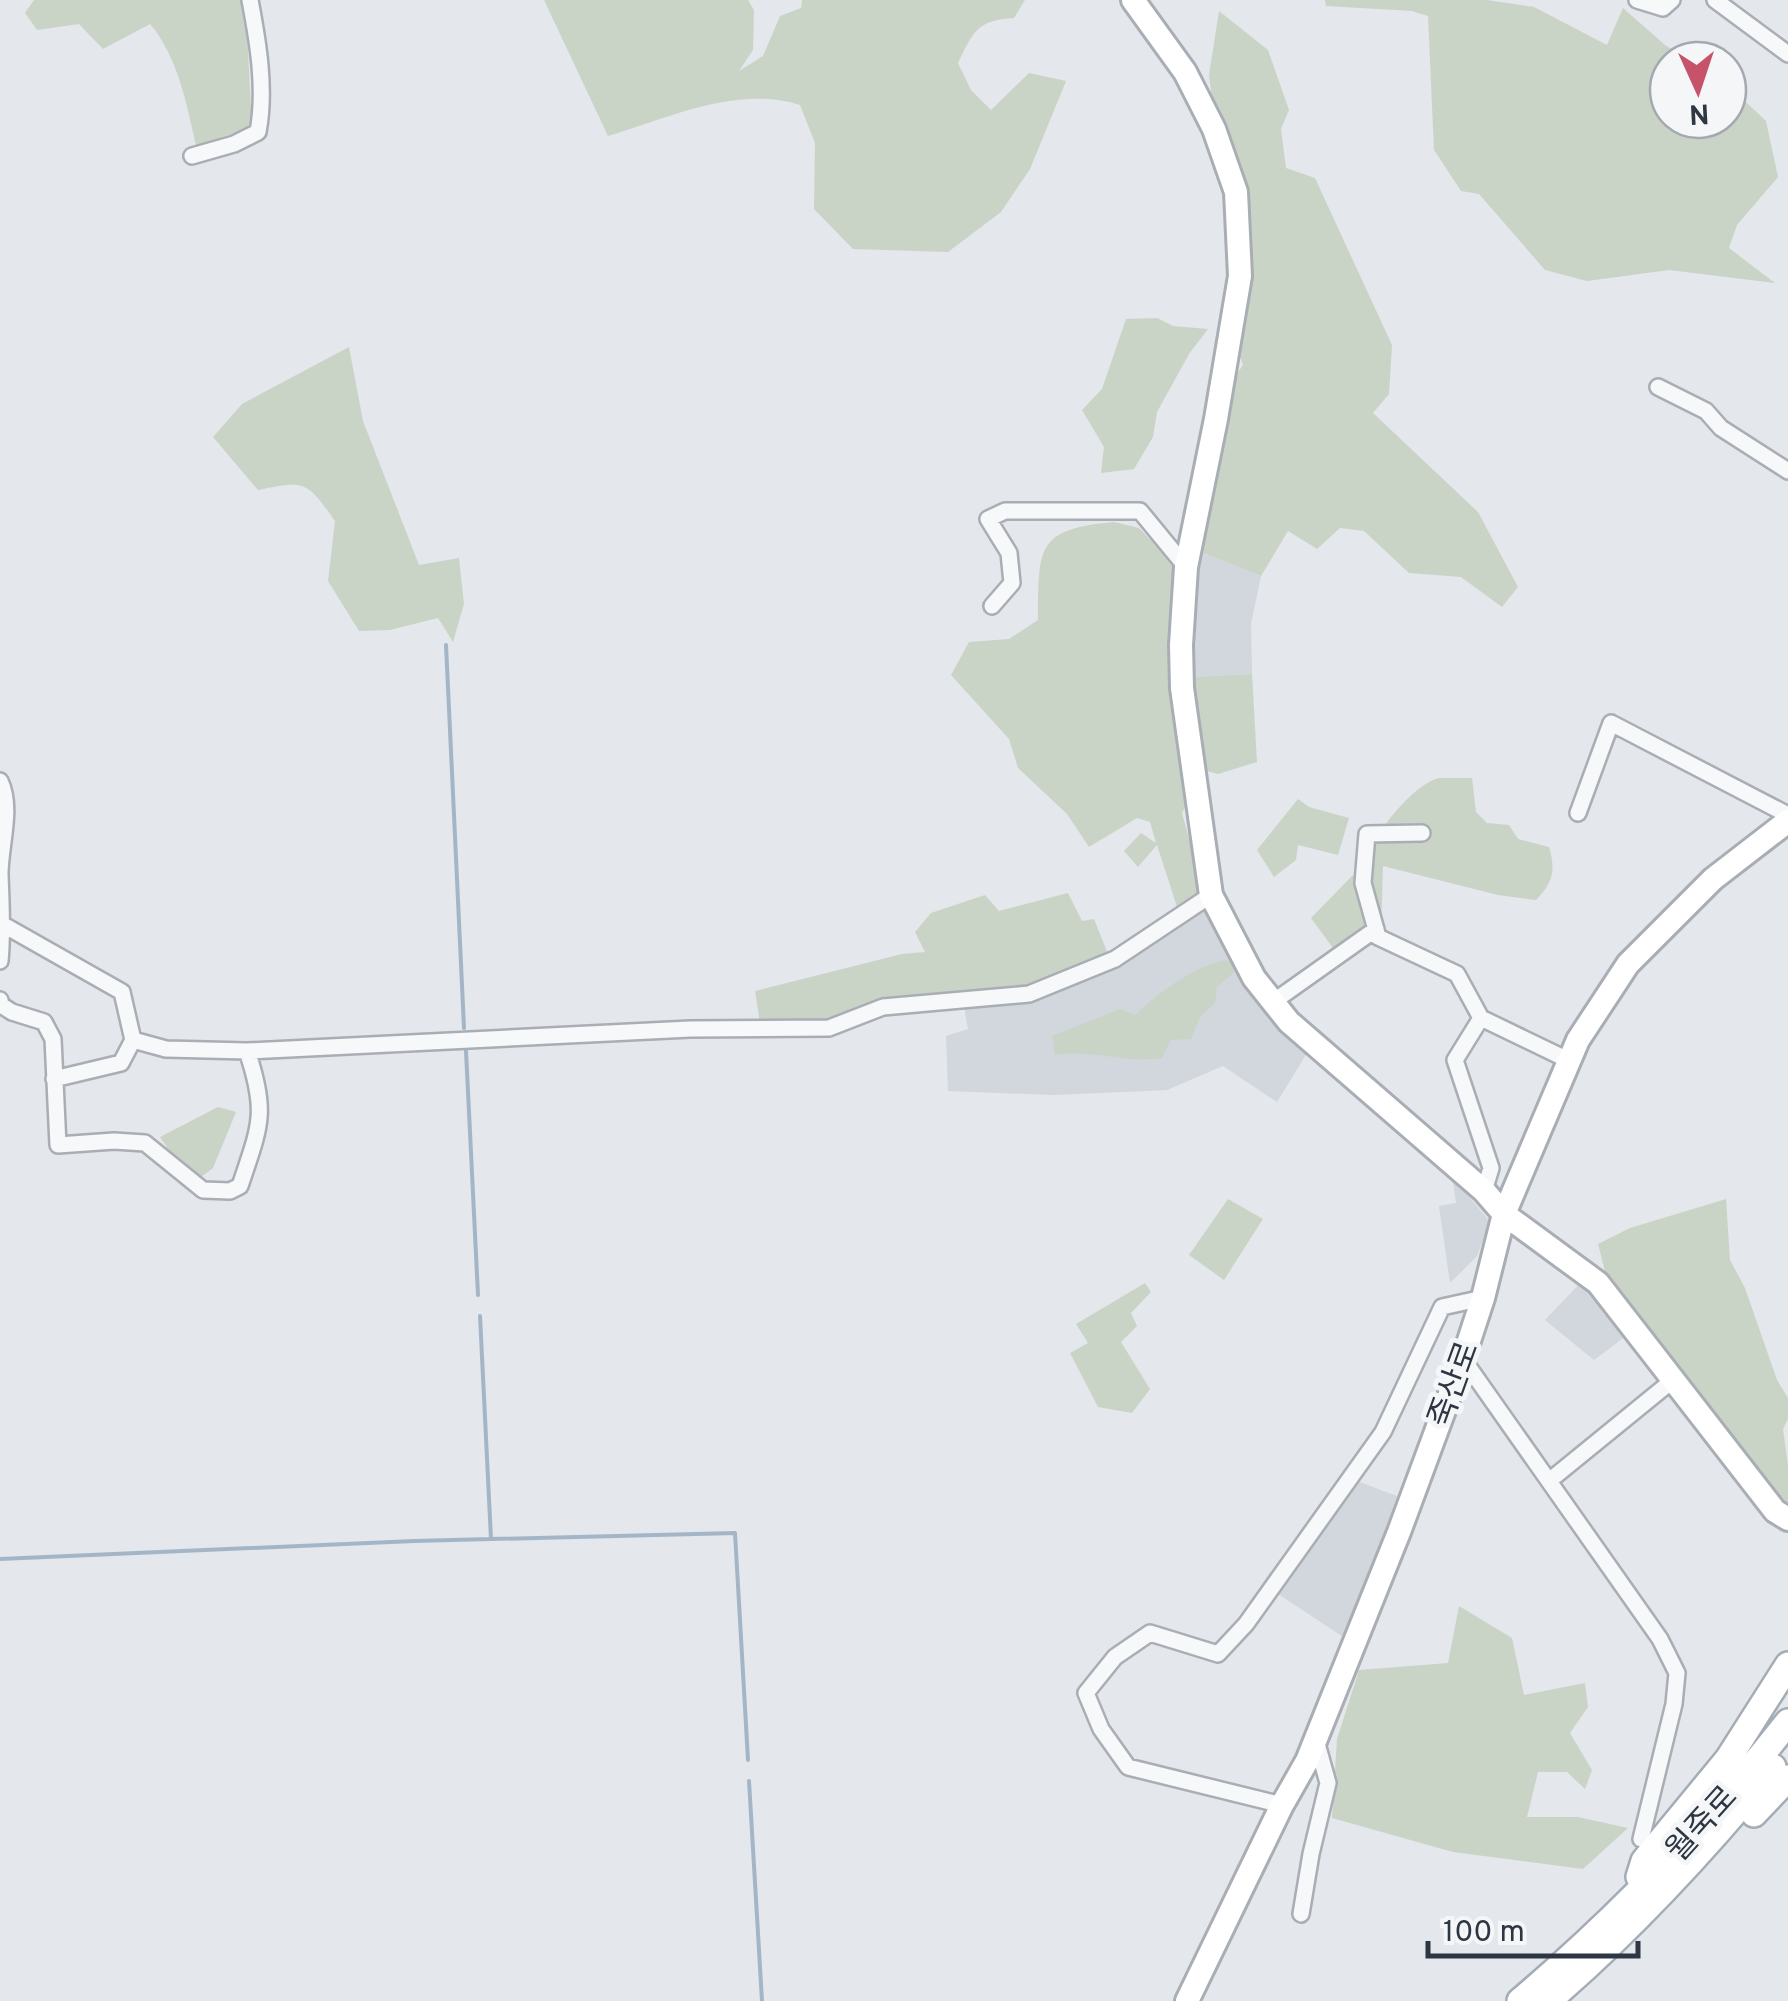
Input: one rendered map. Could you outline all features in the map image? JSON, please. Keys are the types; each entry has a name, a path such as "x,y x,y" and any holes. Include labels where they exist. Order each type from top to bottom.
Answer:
{"main road":[{"path":"1633,1897 1644,1861 1728,1758 1788,1666"},
{"name":"월죽로","path":"1520,2001 1633,1897 1788,1722"},
{"name":"월죽로","path":"1548,2001 1659,1898 1788,1749"},
{"path":"1716,1836 1740,1828 1788,1778"}],"street":[{"path":"192,156 234,144 258,132 262,112 260,75 250,0"},
{"path":"1132,0 1185,72 1214,129 1236,192 1240,276 1186,567 1180,645 1182,688 1211,895 1254,978 1289,1022 1484,1192 1504,1214 1598,1283 1776,1511 1788,1519"},
{"path":"1637,0 1663,8 1672,0"},
{"path":"1715,0 1788,54"},
{"path":"1658,387 1706,412 1721,428 1788,472"},
{"path":"992,606 1012,582 1009,553 988,519 1004,511 1140,511 1186,567"},
{"path":"1578,813 1611,723 1788,818"},
{"path":"0,781 5,792 0,961"},
{"name":"죽산로","path":"1187,2001 1316,1740 1462,1359 1483,1298 1504,1214 1568,1060 1628,964 1713,879 1788,818"},
{"path":"1422,833 1367,834 1363,883 1378,937 1456,974 1481,1018 1568,1060"},
{"path":"133,1040 166,1049 247,1051 690,1028 828,1028 883,1007 1029,994 1115,959 1211,895"},
{"path":"2,924 122,992 133,1040 120,1063 54,1078"},
{"path":"1273,1002 1376,929"},
{"path":"0,1000 12,1012 44,1022 53,1039 58,1144 145,1143 203,1190 230,1191 240,1186 259,1133 262,1109 247,1051"},
{"path":"1481,1018 1456,1060 1491,1168 1484,1192"},
{"path":"1282,1805 1128,1767 1101,1729 1086,1694 1115,1657 1150,1633 1218,1654 1246,1624 1383,1432 1442,1307 1483,1298"},
{"path":"1462,1359 1660,1639 1677,1673 1674,1704 1642,1839"},
{"path":"1550,1481 1673,1380"},
{"path":"1302,1914 1328,1782 1316,1740"}],"shaded area":[{"path":"1201,552 1261,576 1251,624 1252,674 1189,677 1191,594"},
{"path":"1203,906 1247,980 1285,1032 1307,1053 1277,1102 1223,1066 1167,1090 1054,1095 948,1091 946,1036 968,1029 964,1007 1026,1000"},
{"path":"1452,1176 1490,1222 1477,1256 1450,1283 1439,1206 1456,1203"},
{"path":"1584,1279 1630,1333 1594,1360 1545,1320"},
{"path":"1354,1480 1397,1496 1348,1640 1275,1592"}],"green space":[{"path":"34,0 241,0 246,13 252,127 196,146 174,66 150,24 103,49 79,24 37,30 25,13"},
{"path":"544,0 748,0 754,10 753,50 739,71 763,56 780,16 801,8 802,0 1025,0 1014,18 984,25 968,43 958,63 971,90 991,110 1029,73 1066,81 1030,169 1001,212 948,252 853,249 814,209 815,143 800,105 776,100 728,101 608,136"},
{"path":"1325,0 1487,0 1534,7 1607,45 1623,8 1659,40 1648,40 1648,140 1748,140 1748,104 1766,121 1778,177 1737,225 1729,248 1775,283 1669,270 1587,281 1545,270 1479,194 1461,191 1434,150 1428,16 1412,11 1326,6"},
{"path":"1219,11 1268,50 1289,110 1281,129 1286,168 1315,178 1392,345 1389,394 1373,413 1478,512 1518,587 1502,607 1461,577 1409,573 1364,531 1340,528 1317,549 1288,531 1261,576 1201,552 1229,385 1243,365 1224,307 1248,236 1225,205 1209,75"},
{"path":"1157,318 1173,326 1208,329 1189,354 1157,412 1153,437 1134,469 1101,473 1104,447 1082,410 1102,389 1126,319"},
{"path":"349,347 363,421 419,565 459,558 464,604 453,642 438,618 390,630 359,631 328,581 335,521 326,508 304,487 286,485 258,490 213,437 242,404"},
{"path":"1114,522 1139,528 1178,568 1170,635 1188,802 1182,813 1204,894 1178,910 1157,845 1138,867 1124,851 1141,833 1156,843 1150,822 1137,818 1089,847 1067,814 1018,768 1009,739 951,675 969,642 1009,639 1038,620 1042,559 1056,537 1088,525"},
{"path":"1252,674 1257,762 1218,774 1198,769 1189,677"},
{"path":"1439,778 1472,778 1476,812 1487,823 1509,825 1518,839 1549,847 1552,870 1546,888 1536,900 1498,895 1383,866 1381,932 1335,951 1311,918 1352,876 1371,870 1374,846 1392,816 1421,787"},
{"path":"1298,799 1309,807 1349,818 1338,855 1298,845 1296,860 1274,877 1257,850"},
{"path":"1068,893 1082,921 1094,919 1108,954 1035,985 988,993 904,997 829,1022 760,1023 755,991 902,954 925,952 915,932 931,913 985,895 999,911"},
{"path":"1228,960 1238,969 1217,987 1215,1003 1200,1017 1191,1039 1171,1040 1162,1058 1055,1055 1052,1036 1120,1009 1135,1015 1178,981"},
{"path":"218,1107 236,1112 213,1168 201,1177 175,1159 160,1137"},
{"path":"1228,1199 1263,1219 1224,1280 1189,1255"},
{"path":"1726,1199 1730,1260 1745,1288 1777,1380 1788,1398 1788,1419 1783,1429 1788,1504 1760,1478 1607,1279 1598,1244 1630,1228"},
{"path":"1145,1283 1151,1292 1131,1313 1137,1326 1121,1342 1150,1389 1132,1413 1098,1407 1070,1353 1088,1343 1076,1324"},
{"path":"1459,1606 1512,1638 1524,1695 1585,1683 1588,1707 1570,1733 1592,1770 1585,1789 1567,1772 1538,1772 1527,1817 1578,1817 1628,1828 1583,1869 1453,1852 1332,1818 1337,1739 1359,1670 1448,1663"}],"waterway":[{"path":"446,645 464,1028"},
{"path":"466,1051 478,1295"},
{"path":"480,1316 491,1539"},
{"path":"0,1559 414,1541 735,1533 748,1760"},
{"path":"749,1781 762,2001"}]}
